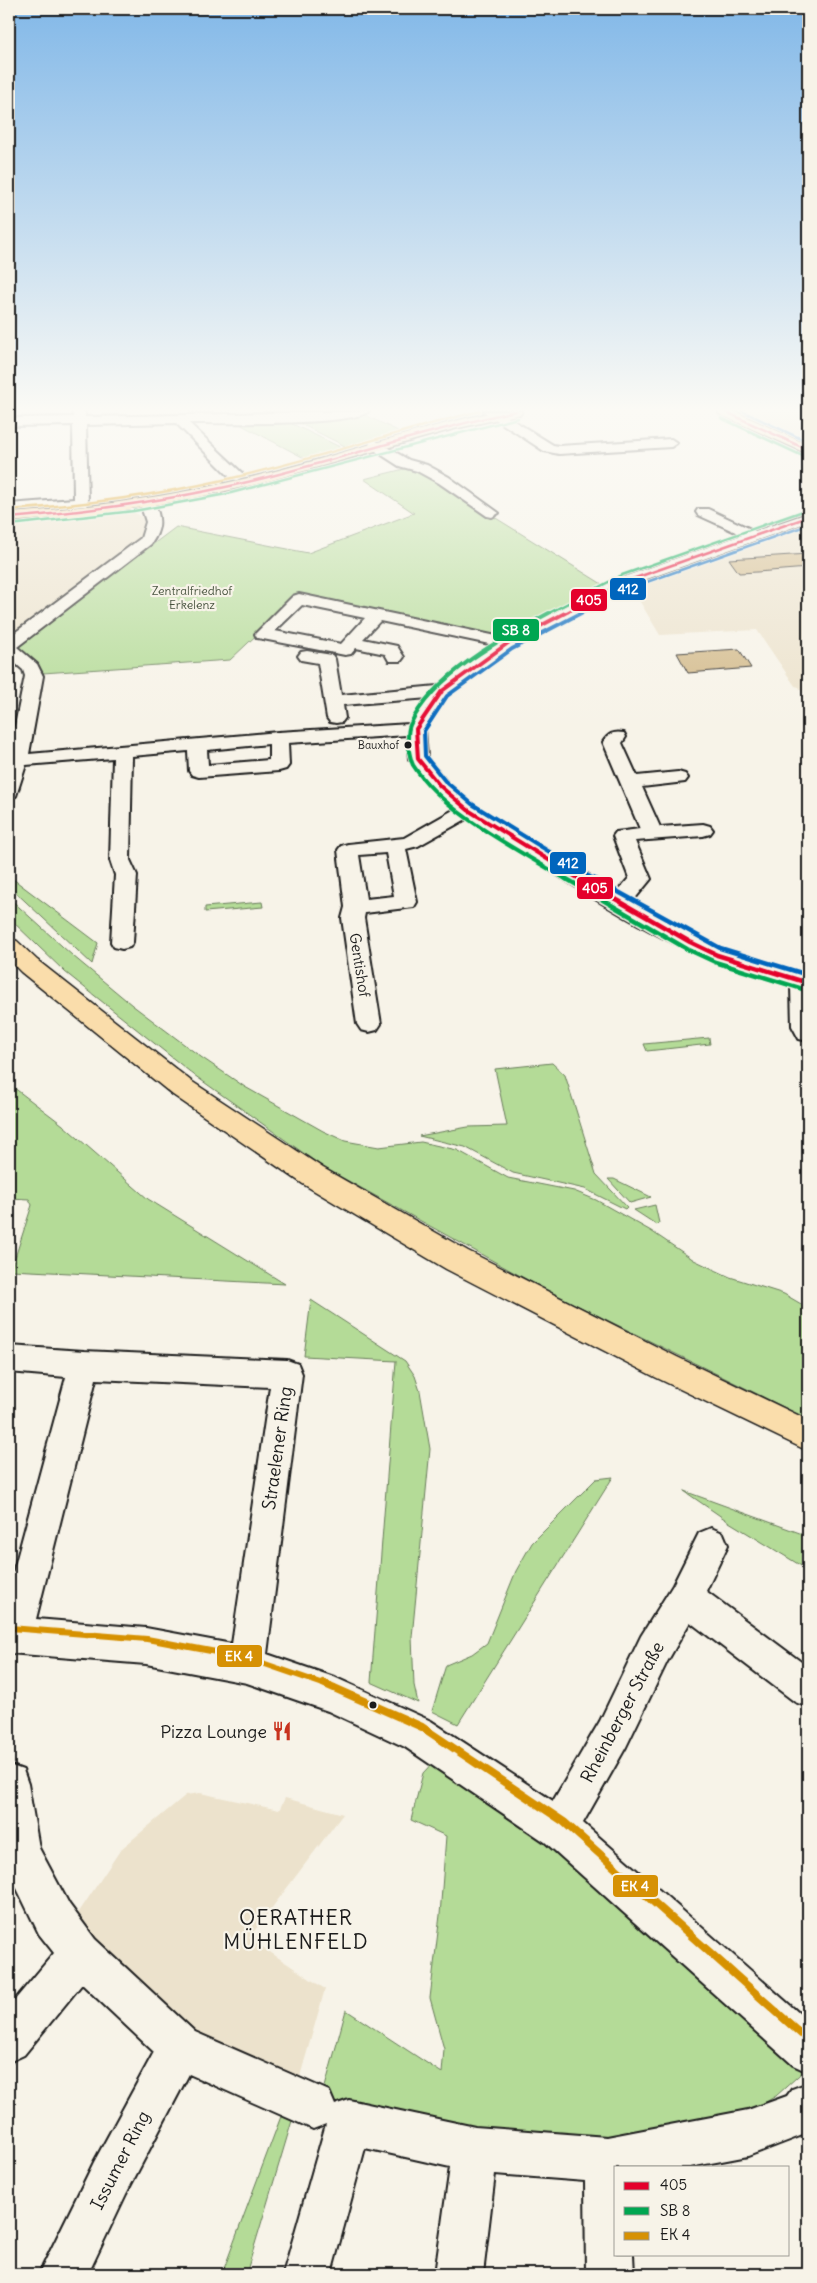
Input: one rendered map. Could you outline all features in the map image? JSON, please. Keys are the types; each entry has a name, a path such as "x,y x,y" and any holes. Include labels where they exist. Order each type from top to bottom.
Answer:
{"main road":[{"path":"9,946 30,966 182,1088 314,1176 457,1260 666,1367 808,1436"}],"street":[{"path":"9,645 146,541 154,528 152,518"},
{"path":"715,518 755,536"},
{"path":"806,518 624,582 508,643 442,691 416,728 418,759 438,785 468,810 620,903 690,942 717,955 805,983 807,1028"},
{"path":"376,616 345,650 263,634 299,599 508,643"},
{"path":"352,642 391,650 395,657"},
{"path":"9,649 31,668 34,676 29,707 16,734 9,790"},
{"path":"307,656 326,659 338,734"},
{"path":"333,701 442,691"},
{"path":"9,708 29,707"},
{"path":"13,761 416,728"},
{"path":"617,737 612,742 653,834"},
{"path":"197,745 199,771 279,765 278,738"},
{"path":"122,942 126,876 120,860 124,752"},
{"path":"630,782 678,778"},
{"name":"Gentishof","path":"369,1024 352,918 356,907 348,850 395,846 422,837 468,810"},
{"path":"620,903 640,879 624,836 703,830"},
{"path":"356,907 406,902 395,846"},
{"name":"Straelener Ring","path":"9,1359 84,1365 287,1374 247,1665"},
{"path":"84,1365 11,1635 146,1646 247,1665 334,1695 418,1734 559,1828 808,2050"},
{"name":"Rheinberger Straße","path":"559,1828 613,1734 654,1649 686,1597 712,1546"},
{"path":"686,1597 808,1689"},
{"path":"9,1784 14,1856 54,1919 80,1954 180,2047 313,2107"},
{"path":"9,2040 80,1954"},
{"name":"Issumer Ring","path":"63,2274 110,2178 180,2047"},
{"path":"307,2274 349,2122 475,2150 607,2160 748,2133 802,2113 808,2105"},
{"path":"459,2274 475,2150"},
{"path":"607,2160 610,2274"}],"shaded area":[{"path":"59,518 143,518 147,524 143,539 9,643 9,522"},
{"path":"808,524 808,700 799,687 795,686 757,630 660,635 631,587"},
{"path":"200,1793 279,1810 285,1798 343,1814 249,1938 325,1989 297,2087 195,2033 140,1984 75,1918 121,1849 186,1795"}],"green space":[{"name":"Zentralfriedhof Erkelenz","path":"402,518 495,518 602,584 501,637 299,595 230,660 43,673 15,648 176,527 308,553"},
{"path":"9,876 98,943 92,964 9,886"},
{"path":"9,898 73,956 132,1005 201,1057 245,1087 323,1131 345,1141 379,1147 421,1142 457,1150 508,1178 574,1191 596,1200 651,1231 694,1260 730,1277 784,1294 808,1308 808,1419 544,1289 323,1167 194,1075 65,972 9,918"},
{"path":"262,902 263,907 205,912 205,907"},
{"path":"709,1038 710,1044 647,1051 644,1044"},
{"path":"552,1063 565,1075 596,1174 627,1207 625,1209 585,1189 513,1173 465,1147 419,1136 468,1127 507,1126 495,1069"},
{"path":"9,1084 63,1125 148,1199 285,1284 11,1270 32,1205 29,1199 9,1198"},
{"path":"608,1179 614,1179 651,1197 630,1203"},
{"path":"655,1205 659,1223 657,1225 634,1210"},
{"path":"311,1300 405,1361 415,1376 420,1391 430,1449 412,1637 414,1685 418,1703 371,1682 396,1361 304,1356"},
{"path":"613,1477 458,1724 432,1711 446,1665 472,1654 487,1643 516,1571 532,1543 596,1479"},
{"path":"684,1491 808,1536 808,1570 729,1522"},
{"path":"436,1759 531,1822 807,2068 776,2096 722,2128 632,2145 409,2126 322,2098 346,2010 442,2073 444,2049 430,1998 440,1915 446,1836 411,1820 423,1773"},
{"path":"283,2111 294,2114 246,2274 222,2274"}],"building":[{"path":"808,554 808,568 757,572 739,573 729,559"},
{"path":"739,649 751,668 688,673 677,653"}],"transit line":[{"name":"405","path":"9,518 14,518"},
{"path":"10,525 83,518"},
{"path":"785,518 622,575 505,636 436,686 409,726 408,744 412,764 435,791 464,816 605,903 687,949 715,962 806,990"},
{"name":"405","path":"806,518 624,582 508,643 442,691 416,729 418,759 440,786 468,810 609,897 690,942 717,955 808,983"},
{"name":"412","path":"808,525 627,589 512,649 447,696 424,731 425,756 445,781 472,804 613,891 693,935 720,948 808,975"},
{"path":"10,1628 147,1639 248,1658 336,1688 422,1727 564,1822 808,2040"}],"place":[{"name":"Bauxhof","path":"408,745"},
{"name":"Pizza Lounge","path":"282,1731"}],"district":[{"name":"OERATHER MÜHLENFELD","path":"296,1929"}]}
